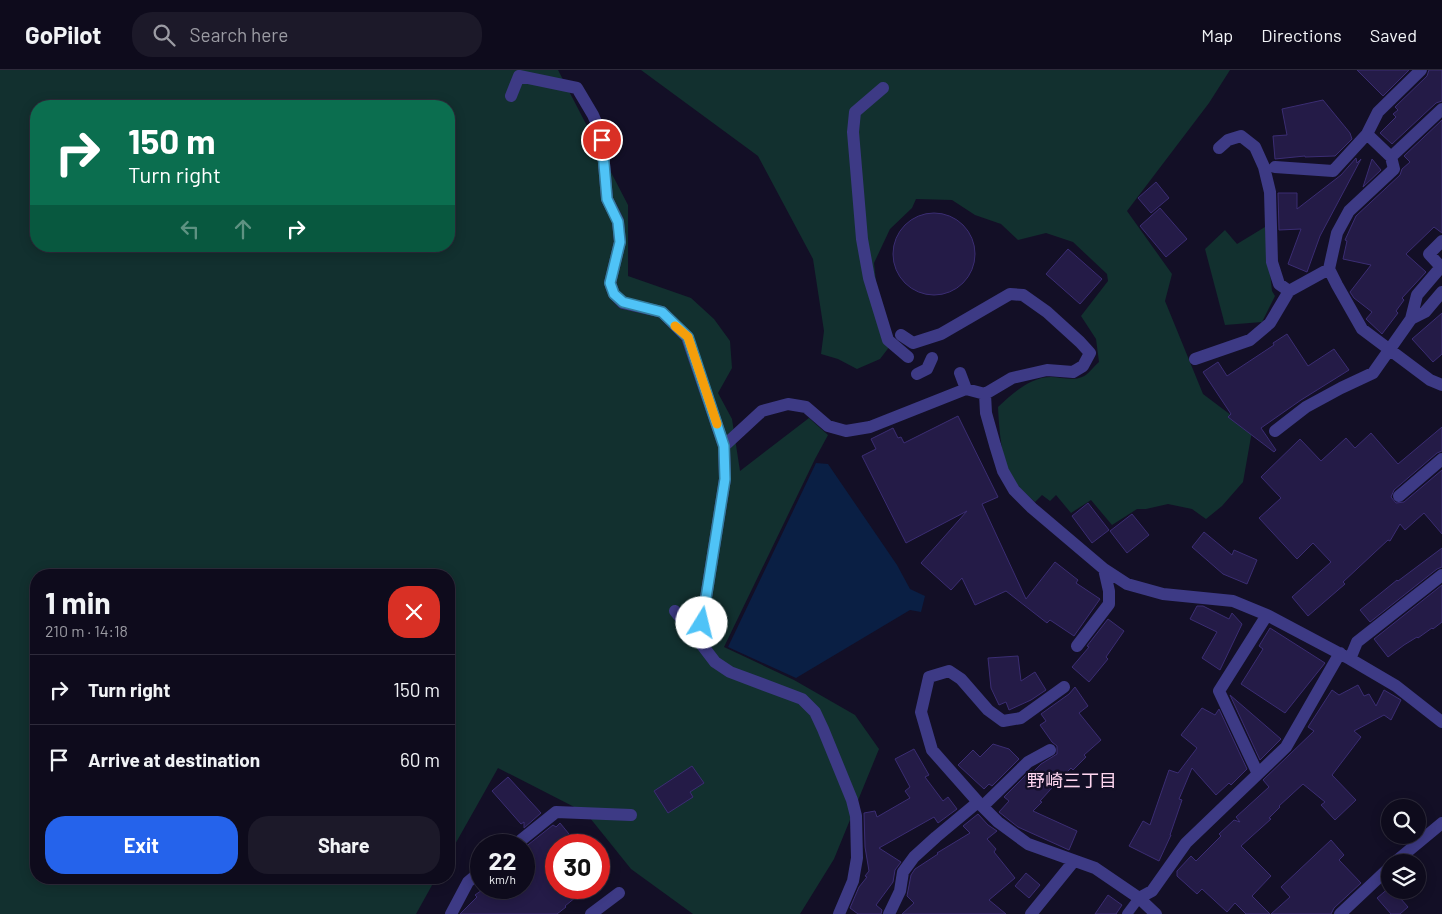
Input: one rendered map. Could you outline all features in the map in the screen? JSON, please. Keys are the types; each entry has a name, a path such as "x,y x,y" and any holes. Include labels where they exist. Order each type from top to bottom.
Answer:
{"street":[{"path":"1275,167 1333,171 1367,134 1378,112 1421,70"},
{"path":"511,96 519,76 577,88 599,129 602,140 607,199 618,222 620,242 610,283 614,294 623,302 662,312 688,337 724,446 725,479 699,641"},
{"path":"883,88 855,112 853,132 862,239 869,278 888,340 908,357"},
{"path":"1391,157 1442,109"},
{"path":"1367,134 1391,157 1394,169 1349,211 1337,233 1329,269 1336,285 1362,329 1430,380 1442,385"},
{"path":"1219,148 1228,140 1241,136 1255,147 1264,167 1270,192 1272,262 1279,284 1289,291"},
{"path":"1275,431 1306,407 1373,373 1411,319 1418,295 1441,267 1429,254 1442,240"},
{"path":"1195,359 1250,340 1270,323 1289,291 1329,269"},
{"path":"1411,319 1425,312 1442,292"},
{"path":"724,446 762,411 788,404 806,407 828,426 846,431 870,427 966,389 986,394 1012,378 1047,370 1073,372 1083,366 1090,353 1047,312 1023,295 1010,294 941,334 914,343 901,335"},
{"path":"917,374 927,368 932,358"},
{"path":"960,373 966,389"},
{"path":"986,394 986,413 995,445 1003,471 1014,490 1032,508 1104,568 1127,584 1163,594 1233,601 1267,615 1345,656 1396,686 1442,722"},
{"path":"1398,496 1442,459"},
{"path":"1077,646 1109,604 1109,591 1104,568"},
{"path":"1139,898 1152,891 1186,843 1286,747 1345,656 1357,642 1442,576"},
{"path":"675,611 715,662 730,672 802,699 815,712 833,749 856,816 857,858 853,881 839,914"},
{"path":"1258,774 1219,691 1267,615"},
{"path":"1064,687 1021,718 1003,721 988,710 961,679 948,671 928,677 921,712 932,750 998,822 1028,844 1094,868 1139,898 1156,914"},
{"path":"889,914 900,891 903,872 914,858 936,837 980,804 1028,762 1050,750"},
{"path":"528,834 556,812 631,815"},
{"path":"1404,854 1442,823"},
{"path":"1031,914 1074,861"},
{"path":"1340,914 1381,875"},
{"path":"451,914 470,880"},
{"path":"591,914 619,893"}],"lane":[{"path":"1127,914 1139,898"}],"green space":[{"path":"0,70 558,70 628,205 628,276 691,298 714,319 730,341 732,368 718,393 732,419 740,471 809,418 828,435 724,647 794,680 855,715 879,749 834,859 800,914 693,914 631,869 610,843 610,834 603,834 586,813 498,768 455,844 455,569 30,569 30,884 433,884 416,914 0,914"},
{"path":"641,70 1230,70 1209,103 1127,211 1172,274 1165,301 1203,394 1252,431 1243,482 1222,506 1206,519 1192,509 1168,504 1137,509 1112,525 1091,500 1071,513 1056,495 1050,501 1042,495 1035,502 1016,483 1008,469 1001,442 998,407 1029,383 1051,377 1078,378 1084,376 1099,362 1096,339 1081,316 1108,281 1107,274 1073,242 1046,233 1018,240 1001,224 975,215 952,200 916,199 912,208 890,229 874,263 877,291 893,342 880,359 857,369 838,359 821,354 824,331 813,259 758,156"},
{"path":"1265,227 1272,291 1275,296 1262,322 1225,325 1205,249 1225,230 1237,244"}],"water":[{"path":"816,463 828,464 897,565 910,589 925,596 921,612 910,610 796,678 728,647"}],"building":[{"path":"1357,70 1409,70 1383,96"},
{"path":"1429,70 1442,70 1442,101 1436,103 1392,144 1380,133 1396,117 1393,114 1398,110 1395,107 1427,76"},
{"path":"1323,100 1350,133 1352,139 1335,156 1275,159 1273,136 1287,135 1282,109"},
{"path":"1442,120 1442,233 1434,227 1406,254 1426,272 1402,298 1404,300 1396,311 1398,313 1382,334 1366,319 1372,312 1354,298 1350,292 1371,265 1343,259 1347,241 1345,240 1356,216 1400,175 1402,169 1410,162 1404,156"},
{"path":"1356,158 1357,163 1361,159 1320,236 1307,272 1288,264 1301,229 1279,230 1278,193 1297,193 1297,209 1341,175"},
{"path":"1372,159 1381,170 1363,187"},
{"path":"1156,182 1169,198 1151,213 1138,198"},
{"path":"1160,208 1187,239 1166,257 1140,226"},
{"path":"934,213 950,216 963,225 972,238 975,254 972,270 963,283 950,292 934,295 918,292 905,283 896,270 893,254 896,238 905,225 918,216"},
{"path":"1068,249 1102,279 1080,304 1046,274"},
{"path":"1442,313 1442,354 1433,362 1412,339"},
{"path":"1287,334 1308,366 1334,349 1349,370 1261,428 1276,450 1274,452 1228,417 1231,414 1203,372 1218,362 1227,376 1274,345 1273,343"},
{"path":"958,416 998,497 982,504 1026,599 1055,562 1078,580 1076,583 1100,599 1074,636 1050,620 1047,623 1006,591 975,605 962,578 951,590 921,563 967,511 906,543 862,456 876,449 871,439 893,428 898,438 901,437 904,443"},
{"path":"1442,427 1442,451 1437,453 1394,490 1391,497 1396,503 1404,502 1442,470 1442,534 1424,513 1405,530 1400,524 1390,541 1388,540 1343,582 1345,584 1308,616 1292,597 1331,562 1313,543 1297,559 1259,518 1281,498 1261,477 1300,439 1321,461 1346,438 1355,448 1371,433 1398,464"},
{"path":"1088,503 1109,530 1092,543 1072,516"},
{"path":"1132,514 1149,535 1127,553 1110,531"},
{"path":"1204,532 1232,555 1234,550 1257,560 1247,584 1223,574 1192,547"},
{"path":"1442,548 1442,567 1370,622 1360,610 1397,580"},
{"path":"1442,585 1442,622 1388,657 1374,639"},
{"path":"1197,606 1203,606 1229,619 1232,613 1242,624 1220,670 1202,658 1217,632 1190,619"},
{"path":"1108,619 1124,631 1106,657 1108,659 1089,682 1072,667 1089,647 1087,646"},
{"path":"1270,628 1325,663 1285,713 1241,684 1263,649 1259,646"},
{"path":"1018,656 1021,681 1035,672 1046,690 1031,700 1009,710 1006,702 999,705 991,688 988,658"},
{"path":"1358,685 1364,696 1369,694 1376,706 1384,690 1401,700 1391,720 1384,715 1354,731 1361,737 1332,775 1356,800 1335,820 1321,805 1325,802 1303,784 1279,806 1269,818 1271,819 1241,846 1271,876 1252,896 1270,914 1246,914 1235,903 1227,912 1202,889 1197,894 1177,876 1177,871 1191,856 1196,861 1234,820 1240,822 1236,817 1269,787 1263,780 1314,731 1308,727 1332,690 1339,695"},
{"path":"1075,687 1088,706 1079,713 1101,740 1084,755 1086,757 1073,770 1071,768 1061,778 1033,811 1077,831 1069,850 1018,827 999,812 1009,801 1004,797 1031,770 1033,772 1041,764 1057,754 1057,746 1040,725 1046,721 1041,714 1069,694"},
{"path":"1230,695 1281,739 1260,760"},
{"path":"1202,708 1215,715 1219,709 1247,769 1231,785 1229,783 1216,795 1192,768 1179,799 1182,800 1171,835 1159,861 1129,846 1143,821 1150,825 1169,770 1178,773 1197,748 1181,735"},
{"path":"993,744 1009,749 1019,759 992,786 989,784 984,789 958,765 973,750 980,757"},
{"path":"914,749 929,775 925,777 943,801 948,797 957,809 938,823 934,817 879,848 901,862 895,870 893,882 876,905 882,910 881,914 858,914 850,908 859,887 869,871 865,847 864,813 875,811 877,817 910,798 905,791 910,787 895,759"},
{"path":"692,766 704,783 690,792 693,797 668,813 654,791"},
{"path":"508,777 541,813 524,828 524,822 521,824 492,791"},
{"path":"978,814 988,825 997,831 987,839 996,849 994,852 1015,878 989,900 1006,914 902,914 914,903 907,896 911,875 915,869 970,833 963,826"},
{"path":"560,823 569,834 545,834 545,899 574,899 566,907 557,914 460,914 475,899 535,899 535,839 553,825 556,827"},
{"path":"1331,840 1344,855 1339,860 1361,883 1334,908 1331,914 1271,914 1290,897 1281,887"},
{"path":"1026,873 1040,885 1029,898 1015,886"},
{"path":"1108,895 1122,905 1116,914 1095,914"},
{"path":"1381,895 1381,899 1401,899 1408,907 1400,914 1391,914 1377,898"}],"slow traffic":[{"path":"675,326 688,337 717,424"}],"district":[{"name":"野崎三丁目","path":"1072,780"}],"route":[{"path":"602,140 607,199 618,222 620,242 610,283 614,294 623,302 662,312 688,337 724,446 725,479 702,623"}]}
